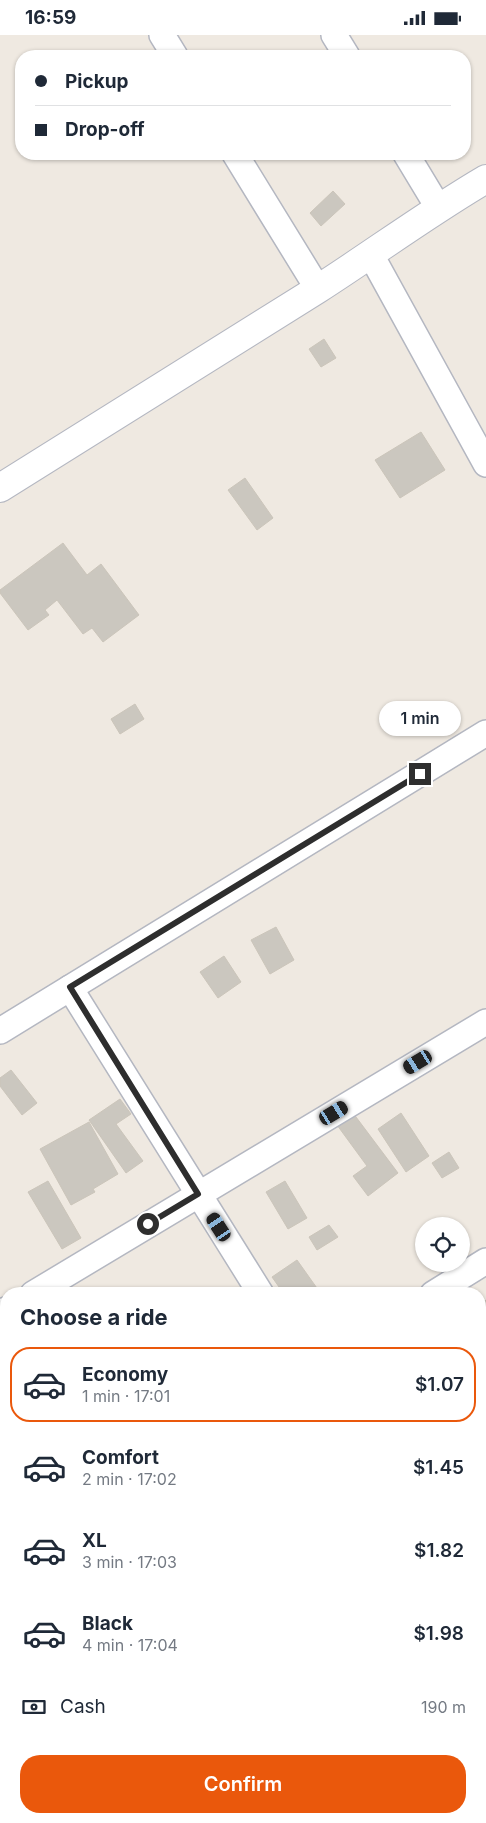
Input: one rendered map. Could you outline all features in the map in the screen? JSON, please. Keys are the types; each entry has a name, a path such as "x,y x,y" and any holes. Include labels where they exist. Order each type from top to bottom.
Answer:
{"main road":[{"path":"0,488 318,289 371,255 438,207 486,179"}],"street":[{"path":"162,35 171,50"},
{"path":"239,160 318,289"},
{"path":"410,160 438,207"},
{"path":"371,255 486,463"},
{"path":"0,1031 486,733"},
{"path":"70,987 258,1287"},
{"path":"45,1287 486,1022"},
{"path":"444,1287 486,1261"}],"building":[{"path":"333,191 345,204 321,226 310,213"},
{"path":"324,339 336,358 321,367 309,349"},
{"path":"421,432 445,470 400,498 375,460"},
{"path":"245,478 273,518 257,530 228,490"},
{"path":"63,543 87,575 101,564 139,615 103,642 92,628 83,634 57,600 45,610 49,615 28,630 0,593 0,590"},
{"path":"135,704 144,719 120,734 111,719"},
{"path":"276,927 294,960 270,974 251,940"},
{"path":"224,956 241,982 218,998 200,972"},
{"path":"11,1070 37,1103 22,1115 0,1086 0,1078"},
{"path":"120,1099 131,1114 116,1124 143,1161 126,1173 89,1120"},
{"path":"353,1113 398,1173 368,1196 353,1176 367,1166 337,1125"},
{"path":"401,1113 429,1156 406,1172 378,1129"},
{"path":"89,1122 118,1174 93,1189 95,1192 71,1205 40,1149"},
{"path":"449,1152 459,1168 442,1178 432,1163"},
{"path":"48,1181 81,1238 62,1249 28,1192"},
{"path":"285,1181 307,1218 288,1229 266,1192"},
{"path":"329,1225 338,1237 317,1250 309,1237"},
{"path":"297,1260 316,1287 279,1287 272,1277"}],"route":[{"path":"148,1224 198,1194 70,987 420,774"}]}
